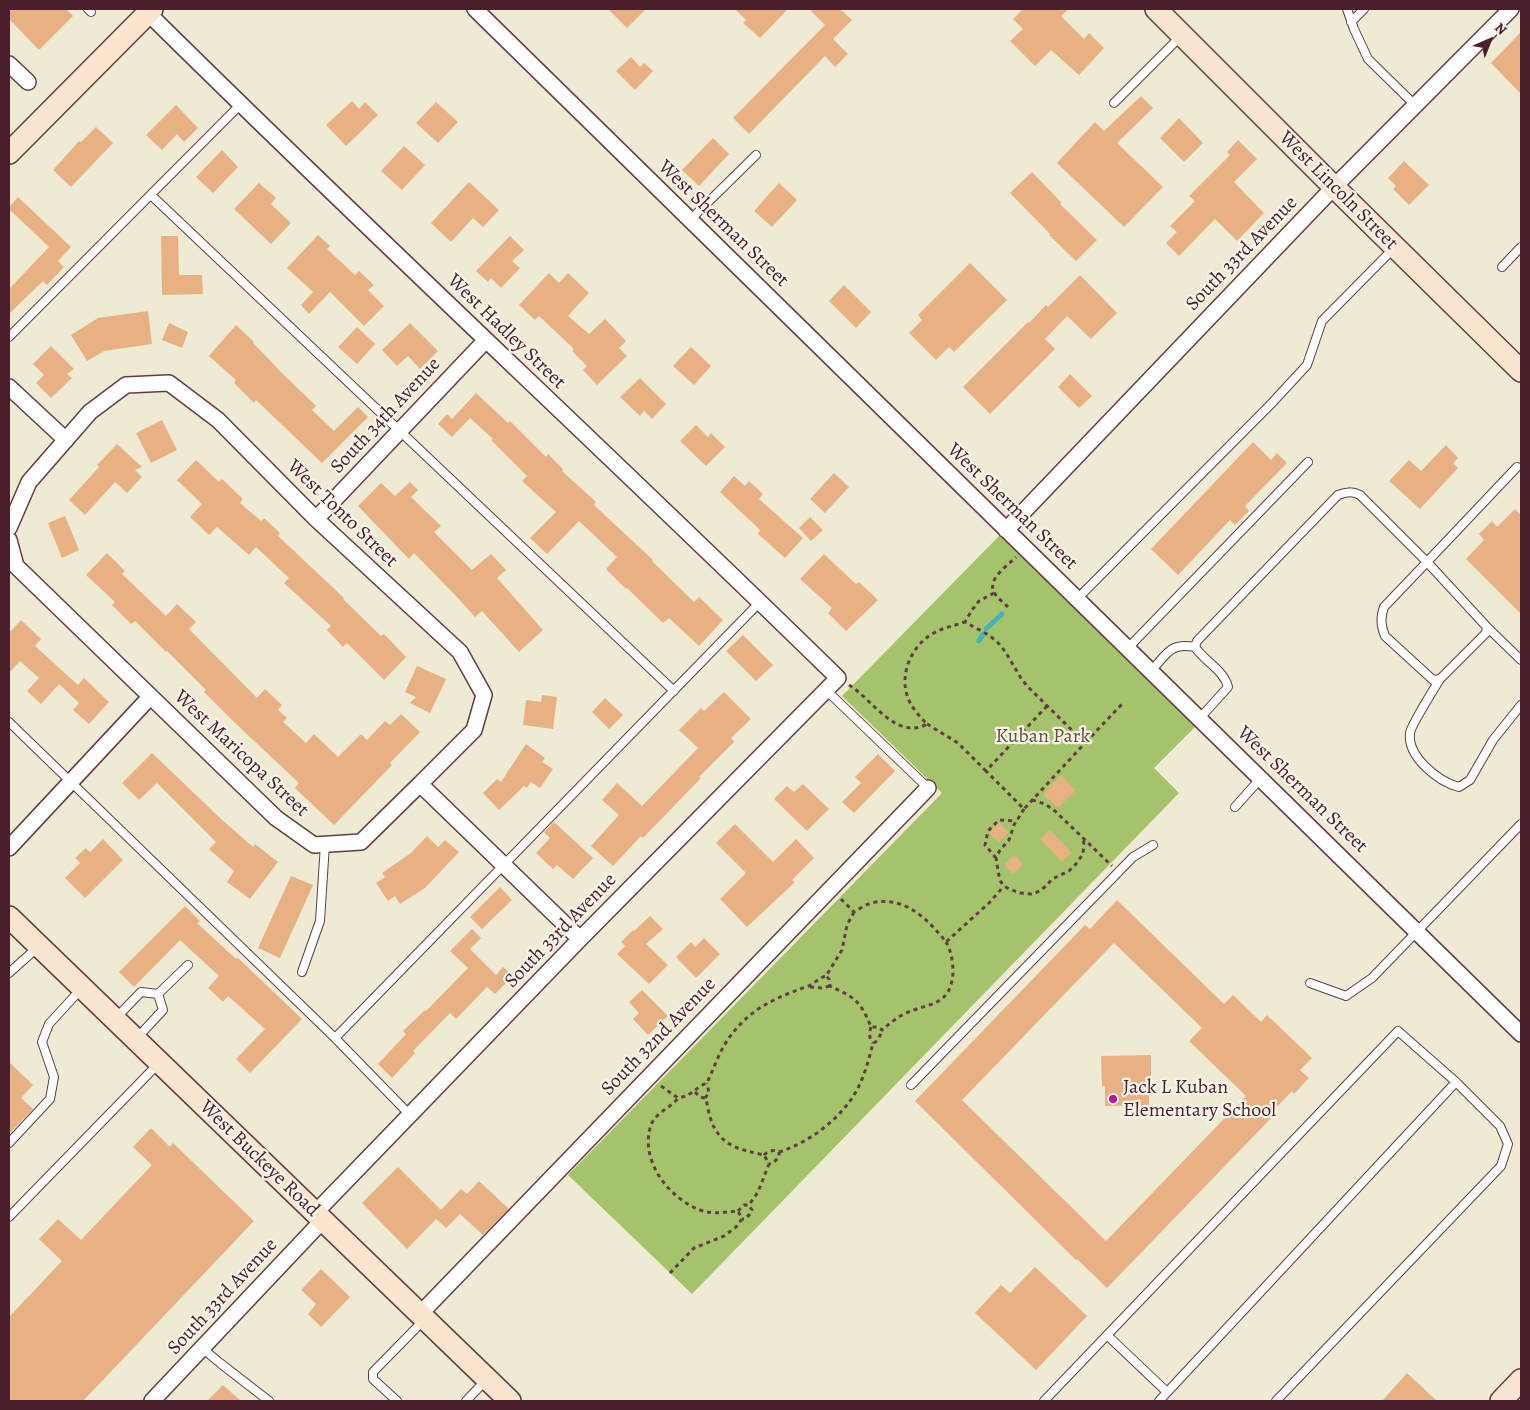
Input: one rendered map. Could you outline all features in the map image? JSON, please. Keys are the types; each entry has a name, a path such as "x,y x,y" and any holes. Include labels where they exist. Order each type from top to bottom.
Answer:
{"main road":[{"name":"West Lincoln Street","path":"1156,9 1521,372"},
{"path":"9,153 150,11"},
{"name":"West Buckeye Road","path":"9,917 510,1401"},
{"path":"1501,1401 1521,1380"}],"street":[{"name":"West Sherman Street","path":"475,9 1521,1034"},
{"name":"South 33rd Avenue","path":"1006,530 1334,187 1511,9"},
{"name":"West Hadley Street","path":"150,11 241,104 838,678"},
{"path":"9,64 28,82"},
{"name":"South 34th Avenue","path":"316,519 486,340"},
{"name":"West Tonto Street","path":"66,440 90,412 126,385 169,383 218,420 316,519 460,652 484,695 474,730 420,784"},
{"path":"9,387 66,440 29,482 9,528"},
{"name":"West Maricopa Street","path":"9,540 16,566 276,818 314,845 361,842 420,784"},
{"name":"South 33rd Avenue","path":"152,1401 202,1348 410,1115 580,939 838,678"},
{"path":"9,848 150,696"},
{"path":"420,784 580,939"},
{"name":"South 32nd Avenue","path":"422,1317 649,1076 928,788"}],"lane":[{"path":"1347,9 1368,59 1415,105"},
{"path":"1351,22 1364,9"},
{"path":"1114,103 1182,34"},
{"path":"9,337 241,104"},
{"path":"690,220 756,155"},
{"path":"151,195 674,691"},
{"path":"1077,598 1271,404 1307,365 1322,321 1394,247"},
{"path":"1502,267 1521,248"},
{"path":"1128,648 1308,462"},
{"path":"1440,679 1432,680 1385,636 1381,614 1384,607 1520,466"},
{"path":"1195,647 1197,641 1338,495 1354,492 1360,494 1521,660"},
{"path":"335,1038 760,602"},
{"path":"1487,627 1486,633 1440,679 1410,732 1410,742 1416,755 1437,778 1459,787 1470,780 1493,740 1521,705"},
{"path":"1151,671 1177,646 1195,647 1222,676 1228,687 1200,718"},
{"path":"826,690 928,788"},
{"path":"9,722 335,1038 410,1115"},
{"path":"1235,807 1261,778"},
{"path":"1310,983 1346,996 1372,978 1521,824"},
{"path":"302,972 320,921 325,844"},
{"path":"911,1085 1133,856 1153,845"},
{"path":"9,973 39,946"},
{"path":"158,994 188,965"},
{"path":"9,1143 50,1100 54,1077 42,1042 49,1024 83,988"},
{"path":"115,1019 141,992 158,994"},
{"path":"136,1039 163,1010 158,994"},
{"path":"1044,1401 1398,1031 1456,1082 1500,1126 1508,1144 1500,1166 1276,1401"},
{"path":"9,1217 159,1062"},
{"path":"1159,1401 1456,1082"},
{"path":"397,1401 373,1379 373,1372 422,1317"},
{"path":"1107,1336 1167,1392"},
{"path":"202,1348 269,1401"},
{"path":"466,1401 487,1379"}],"path":[{"path":"1008,606 994,593 993,585 995,578 1025,548"},
{"path":"965,622 979,601 994,593"},
{"path":"1024,808 958,743 926,724 912,704 907,694 906,683 909,661 913,652 922,642 942,628 965,622 980,629 1000,645 1020,678 1085,743"},
{"path":"852,686 891,722 908,728 920,728 926,724"},
{"path":"996,858 1009,840 1014,825 1024,808 1123,703"},
{"path":"986,771 1047,706"},
{"path":"1032,800 1045,804 1055,811 1118,872"},
{"path":"1017,820 999,820 988,831 985,844 996,858 999,876 1004,886 1020,893 1031,894 1040,891 1048,885 1052,878 1070,871 1083,854 1084,840"},
{"path":"946,942 989,903 1004,886"},
{"path":"830,888 854,912"},
{"path":"870,903 897,903 914,910 926,918 949,946 953,979 943,998 935,1004 896,1018 882,1030 879,1038 873,1043 863,1075 850,1101 820,1131 796,1146 779,1152 772,1150 764,1155 739,1150 724,1141 713,1126 705,1098 709,1093 707,1083 726,1043 748,1017 774,1000 809,986 826,976 842,950 847,925 854,912 870,903"},
{"path":"826,976 829,979 830,986"},
{"path":"809,986 821,988 830,986 845,992 857,1001 872,1027 870,1037 873,1043"},
{"path":"872,1027 878,1027 882,1030"},
{"path":"649,1076 678,1098"},
{"path":"707,1083 695,1092 678,1098 675,1103 658,1115 652,1123 649,1150 656,1169 668,1187 684,1201 700,1210 718,1214 738,1211 744,1205 749,1205 758,1192 769,1164 777,1160 780,1155 779,1152"},
{"path":"695,1092 700,1097 705,1098"},
{"path":"764,1155 769,1164"},
{"path":"670,1273 694,1248 724,1236 736,1227 742,1219 745,1219 751,1213 752,1210 749,1205"},
{"path":"738,1211 742,1219"}],"green space":[{"name":"Kuban Park","path":"1000,535 1196,726 1154,768 1179,793 692,1294 568,1175 942,793 842,696"}],"building":[{"path":"9,9 66,9 73,16 39,50 9,19"},
{"path":"608,9 646,9 627,28"},
{"path":"735,9 788,9 760,38 743,23 746,20"},
{"path":"809,9 840,9 852,20 833,39 848,54 835,67 825,56 749,134 733,118 825,25"},
{"path":"1023,9 1069,9 1061,16 1084,39 1089,33 1104,48 1079,75 1051,50 1035,66 1010,41 1023,29 1013,19"},
{"path":"1521,32 1521,94 1491,63"},
{"path":"631,57 640,67 644,63 653,71 635,90 616,71"},
{"path":"1141,96 1153,108 1117,143 1163,187 1124,227 1057,163 1095,122 1104,131"},
{"path":"352,101 359,109 365,102 378,115 346,146 326,125"},
{"path":"436,102 458,122 438,143 416,123"},
{"path":"176,105 198,128 184,142 177,134 162,150 146,135"},
{"path":"1179,118 1203,143 1184,162 1160,138"},
{"path":"96,127 113,143 71,187 53,170 79,141 81,142"},
{"path":"713,138 729,154 699,186 682,170"},
{"path":"1238,140 1257,159 1234,182 1264,213 1237,241 1215,219 1179,256 1166,243 1177,232 1170,226 1195,201 1189,196 1230,155 1227,152"},
{"path":"404,146 425,165 402,190 381,171"},
{"path":"222,150 238,167 213,193 196,177"},
{"path":"1404,161 1429,185 1409,205 1393,189 1396,186 1388,178"},
{"path":"1032,172 1061,202 1060,204 1097,240 1076,261 1010,193"},
{"path":"469,182 499,210 483,227 473,218 451,242 431,223"},
{"path":"259,183 276,198 271,204 291,223 271,244 234,209"},
{"path":"779,183 797,200 772,227 754,211"},
{"path":"18,197 71,247 58,261 64,267 47,285 43,281 9,314 9,289 49,247 9,209"},
{"path":"318,235 330,246 327,249 355,275 359,271 374,285 368,290 384,306 364,326 330,292 309,314 301,305 313,292 287,268"},
{"path":"161,236 178,236 179,275 202,275 203,294 162,295"},
{"path":"510,236 524,250 512,261 520,268 501,288 491,278 488,282 476,271"},
{"path":"970,263 1007,300 954,352 949,347 936,360 909,333 922,320 918,315"},
{"path":"549,273 559,283 568,273 589,293 568,316 589,334 605,319 626,341 619,348 627,356 597,385 583,370 587,366 572,351 574,349 539,316 535,320 519,305"},
{"path":"1080,275 1117,313 1091,339 1067,316 1045,339 1055,349 990,414 963,387 1028,322 1046,305 1048,307"},
{"path":"844,285 871,312 856,328 829,301"},
{"path":"148,311 152,344 104,351 87,361 71,335 98,318"},
{"path":"169,323 188,332 182,348 162,340"},
{"path":"410,323 438,351 420,369 408,356 397,366 382,350"},
{"path":"236,325 316,406 312,410 334,431 358,407 368,417 322,463 256,400 254,403 234,383 236,380 209,356"},
{"path":"357,327 375,344 357,364 338,347"},
{"path":"51,346 74,369 67,374 72,378 51,398 36,383 44,375 33,364"},
{"path":"691,347 711,366 694,385 673,366"},
{"path":"1070,374 1092,396 1079,408 1058,387"},
{"path":"640,378 666,404 652,419 644,411 640,416 620,397"},
{"path":"476,393 508,423 510,421 546,457 548,454 563,469 562,471 596,502 594,505 653,560 694,602 699,597 723,620 699,646 669,618 663,623 606,569 617,557 579,521 547,554 530,538 556,512 522,481 527,476 491,440 493,439 470,418 452,437 438,424 447,414 452,419"},
{"path":"162,420 177,450 151,463 136,433"},
{"path":"696,425 708,437 711,433 725,447 706,466 680,441"},
{"path":"1253,442 1271,460 1277,453 1287,463 1245,506 1249,511 1235,525 1230,520 1178,575 1151,549"},
{"path":"117,444 142,467 135,470 142,477 127,493 115,482 85,515 69,500 99,467 97,465"},
{"path":"1446,445 1458,458 1453,463 1458,468 1420,509 1389,481 1409,460 1421,471"},
{"path":"196,460 219,482 222,479 243,499 240,503 261,521 264,518 280,533 278,536 381,636 384,634 406,657 384,680 347,643 343,647 327,630 331,626 284,583 289,578 256,547 249,555 217,527 209,535 190,517 202,504 177,480"},
{"path":"834,473 849,487 825,513 810,499"},
{"path":"734,476 745,486 749,481 763,494 759,499 803,538 785,558 758,534 760,530 720,492"},
{"path":"410,482 418,490 411,497 441,526 434,532 472,570 491,554 506,570 497,578 543,630 519,652 482,611 475,617 414,553 409,559 358,506 381,483 395,496"},
{"path":"1515,509 1521,515 1521,614 1466,559 1484,540 1479,534 1492,521 1497,527"},
{"path":"65,516 79,550 62,558 48,523"},
{"path":"810,517 823,530 811,541 799,528"},
{"path":"107,553 125,571 122,574 166,616 177,604 196,622 189,629 257,698 265,689 282,705 278,710 287,718 283,722 306,743 314,734 338,757 361,734 367,740 385,721 390,725 401,714 420,732 390,763 392,765 334,825 295,788 299,783 204,692 206,690 167,651 135,621 131,624 112,605 115,602 86,575"},
{"path":"824,554 856,584 859,582 878,600 846,631 828,613 832,608 800,579"},
{"path":"21,620 41,639 35,646 78,685 84,678 109,702 89,724 73,710 79,703 59,684 41,704 27,691 39,678 20,661 9,673 9,633"},
{"path":"743,635 773,665 756,681 726,651"},
{"path":"417,666 446,679 430,713 410,703 416,697 405,692"},
{"path":"724,692 751,719 731,738 734,742 699,777 701,778 613,866 591,846 619,815 602,800 617,783 642,806 698,748 679,730 701,708 704,711"},
{"path":"542,695 557,697 553,729 523,725 526,700 541,702"},
{"path":"605,698 623,715 609,729 592,712"},
{"path":"526,744 545,758 542,762 553,769 540,788 531,782 527,788 524,786 499,810 483,793 497,779 501,782"},
{"path":"152,753 253,847 255,844 278,862 250,899 227,882 234,871 209,849 216,842 157,783 139,800 122,783"},
{"path":"878,754 895,771 854,813 842,802 861,783 855,777"},
{"path":"1061,775 1076,790 1058,808 1043,794"},
{"path":"803,784 829,809 807,831 774,799 787,786 794,792"},
{"path":"554,822 593,858 573,879 557,865 553,869 536,853 550,838 544,832"},
{"path":"998,822 1009,832 999,842 989,833"},
{"path":"735,824 773,862 796,839 814,858 792,880 795,882 747,927 720,899 746,873 716,843"},
{"path":"1050,830 1072,853 1062,862 1040,839"},
{"path":"427,836 438,847 445,840 459,852 425,888 400,904 395,896 388,901 376,883 385,877 382,873 411,853"},
{"path":"103,839 123,860 85,898 65,878 80,863 75,858 86,848 90,852"},
{"path":"1014,855 1023,865 1013,874 1004,865"},
{"path":"291,876 313,885 280,958 258,948"},
{"path":"500,887 512,900 482,929 470,917"},
{"path":"1117,900 1224,1004 1233,995 1261,1022 1267,1015 1312,1058 1300,1070 1309,1078 1294,1094 1292,1091 1274,1110 1276,1113 1107,1288 1076,1260 915,1101 1085,925 1090,929","holes":["1114,943 1202,1028 1189,1041 1246,1096 1106,1241 962,1100"]},
{"path":"185,906 200,921 197,923 236,959 238,958 302,1019 250,1073 236,1059 265,1029 228,996 223,1002 208,988 219,976 180,940 134,987 119,972"},
{"path":"650,916 663,929 646,944 668,965 649,984 617,954 625,946 621,942"},
{"path":"472,929 481,938 470,949 496,975 503,967 513,976 495,994 487,987 456,1019 450,1013 413,1051 415,1053 392,1078 378,1064 406,1034 403,1031 426,1011 468,968 450,951"},
{"path":"704,938 720,954 696,978 676,957 691,942 695,947"},
{"path":"642,990 668,1016 648,1035 633,1019 639,1013 629,1002"},
{"path":"1151,1055 1149,1105 1105,1106 1105,1086 1102,1086 1101,1056"},
{"path":"9,1062 33,1085 21,1098 33,1109 9,1134"},
{"path":"151,1128 170,1147 173,1143 254,1221 83,1401 9,1401 9,1317 62,1261 39,1239 58,1219 81,1240 152,1165 133,1147"},
{"path":"398,1167 441,1210 461,1189 467,1194 479,1181 509,1209 483,1235 460,1214 446,1228 436,1219 407,1249 362,1203"},
{"path":"1035,1267 1087,1316 1036,1370 975,1313 1001,1285 1010,1293"},
{"path":"321,1269 350,1297 321,1327 308,1314 316,1304 301,1290"},
{"path":"1407,1373 1437,1401 1382,1401"},
{"path":"223,1385 241,1401 207,1401"}],"waterway":[{"path":"986,629 1002,614"},
{"path":"979,641 983,634"}],"place":[{"name":"Jack L Kuban Elementary School","path":"1113,1099"}]}
